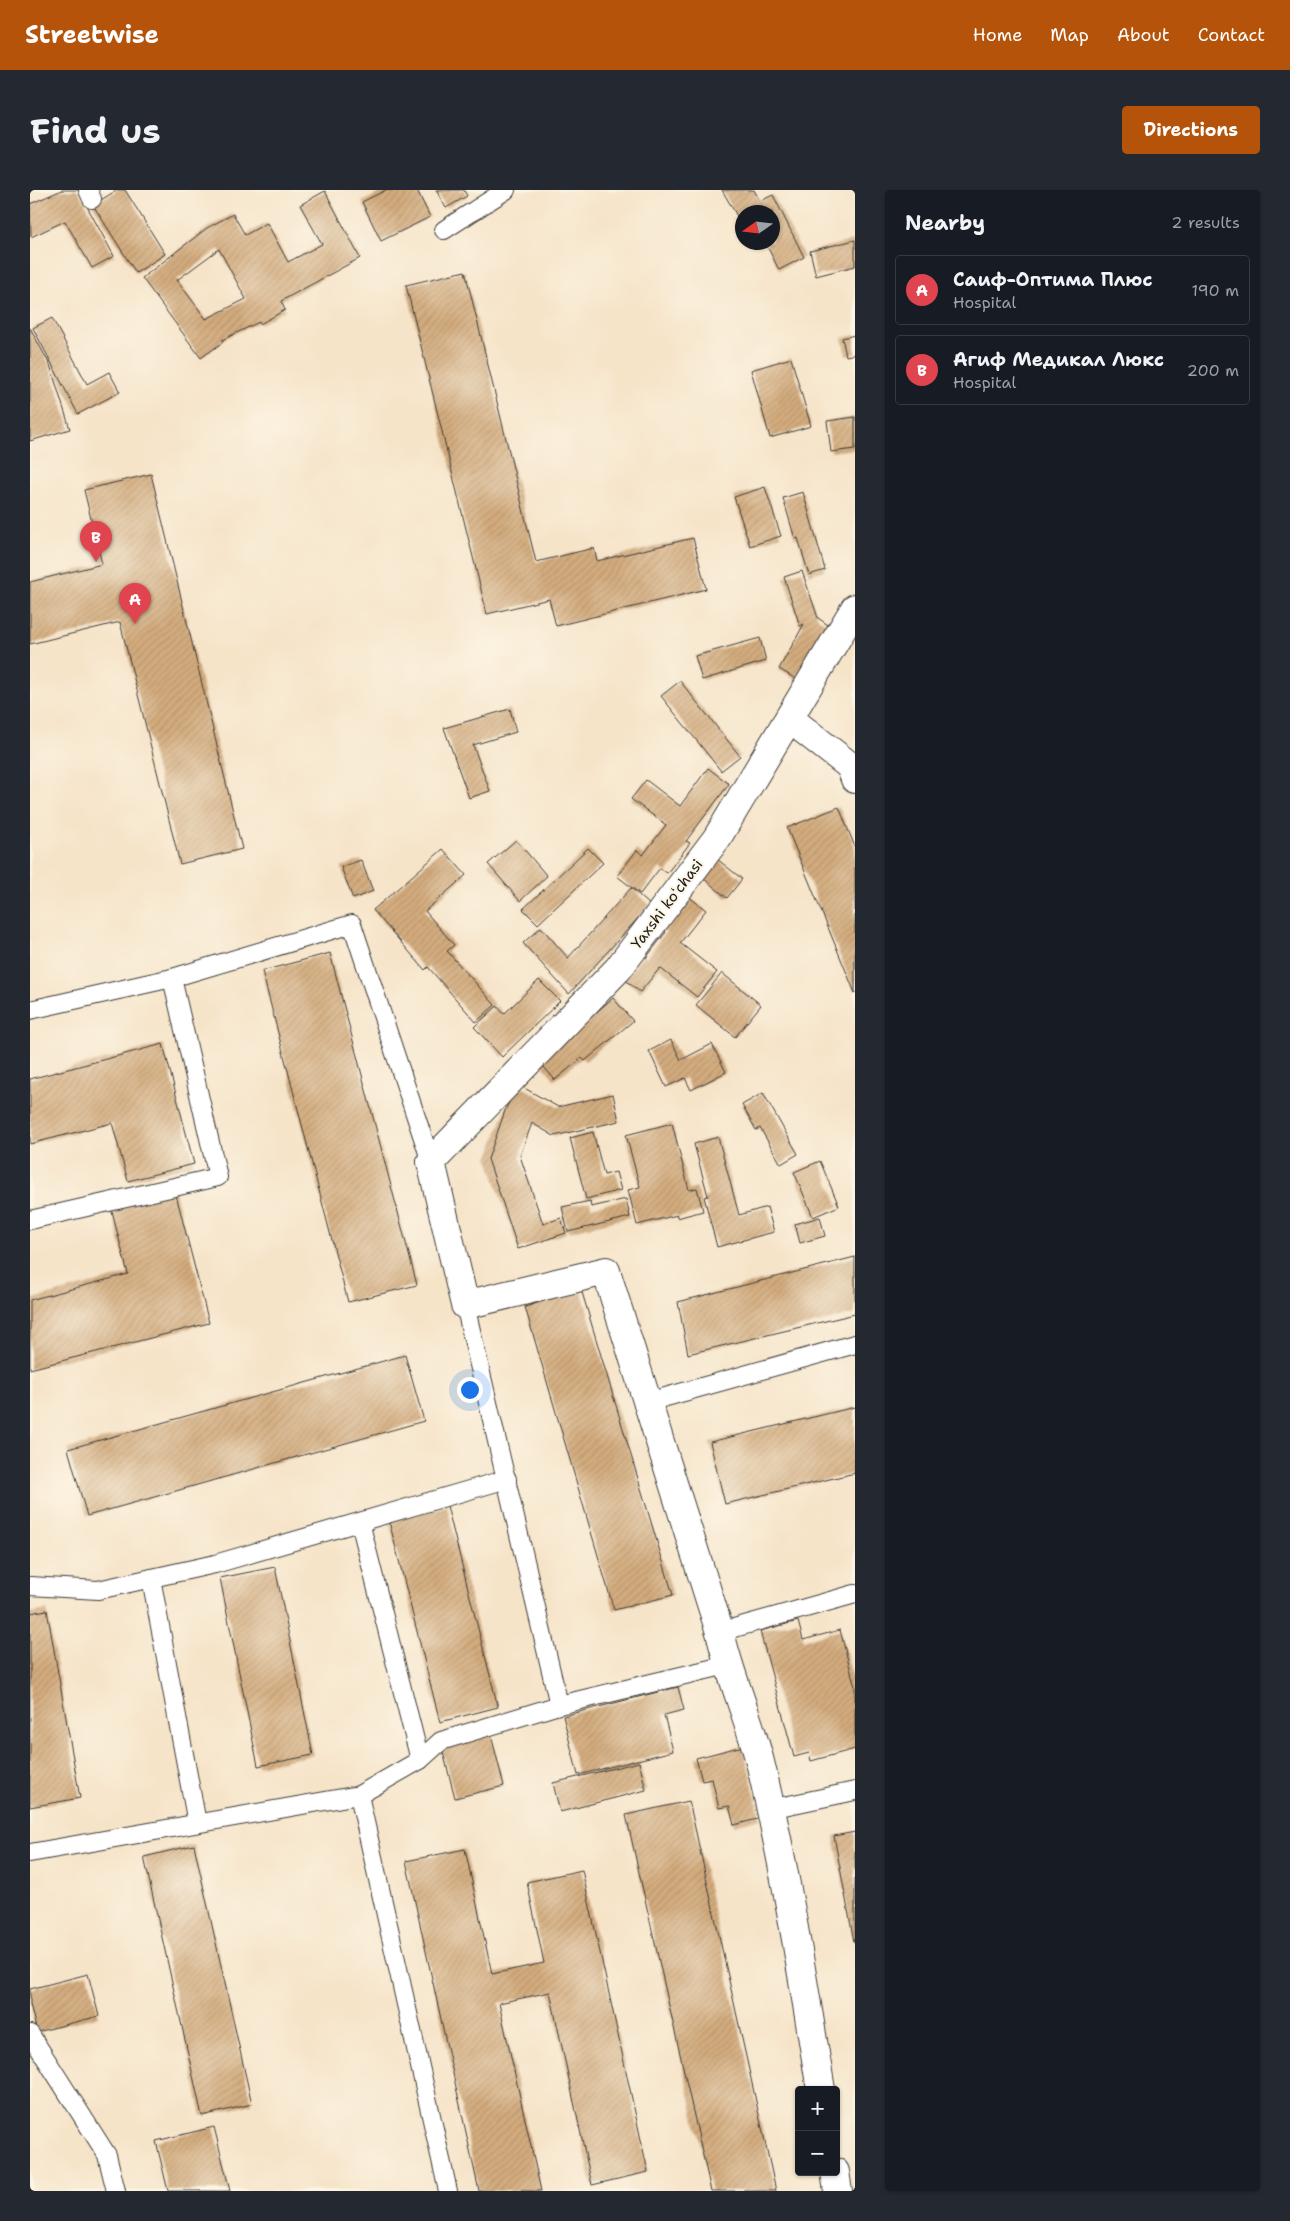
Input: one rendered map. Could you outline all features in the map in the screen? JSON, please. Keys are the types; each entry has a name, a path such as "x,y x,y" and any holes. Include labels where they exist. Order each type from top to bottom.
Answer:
{"street":[{"name":"Yaxshi koʻchasi","path":"431,1162 618,968 717,838 855,608"},
{"path":"790,719 850,766 855,779"},
{"path":"431,1162 465,1305 606,1271 720,1632 727,1665 760,1761 790,1909 820,2086"},
{"path":"836,2176 838,2191"}],"lane":[{"path":"444,230 506,190"},
{"path":"30,1010 172,978 352,924 431,1162"},
{"path":"30,1220 218,1177 172,978"},
{"path":"465,1305 559,1705"},
{"path":"648,1402 855,1344"},
{"path":"30,1586 98,1590 214,1564 507,1479"},
{"path":"360,1522 420,1760"},
{"path":"151,1578 197,1823"},
{"path":"720,1632 855,1594"},
{"path":"30,1853 359,1795 420,1760 441,1740 559,1705 727,1665"},
{"path":"770,1809 855,1790"},
{"path":"359,1795 448,2191"},
{"path":"30,2034 108,2155 116,2191"}],"building":[{"path":"62,190 78,190 114,256 92,268 65,221 31,237 30,204"},
{"path":"117,190 125,190 165,254 136,273 93,205"},
{"path":"386,190 417,190 430,217 381,241 362,202"},
{"path":"436,190 464,190 467,196 446,208"},
{"path":"722,190 754,190 760,201 773,195 778,205 735,205 735,213"},
{"path":"325,191 360,258 281,301 285,310 260,324 259,322 222,340 223,342 201,358 142,278 207,228 233,214 245,235 267,223 288,262 322,244 300,205","holes":["219,249 246,299 206,319 177,280"]},
{"path":"780,209 804,257 779,270 769,250 780,250"},
{"path":"855,240 855,266 816,276 810,251"},
{"path":"465,271 536,562 594,548 597,561 693,538 706,589 556,626 549,599 487,614 406,285"},
{"path":"52,318 87,384 109,372 120,392 78,414 33,328"},
{"path":"30,328 50,365 70,429 30,441"},
{"path":"855,335 855,354 846,356 842,338"},
{"path":"791,358 811,426 770,438 751,370"},
{"path":"855,417 855,449 831,452 827,421"},
{"path":"151,474 242,849 180,864 120,622 30,644 30,582 102,564 84,490"},
{"path":"765,487 781,536 750,546 734,497"},
{"path":"803,492 825,570 809,575 798,538 795,539 783,498"},
{"path":"802,571 818,618 828,625 796,679 779,669 804,624 800,626 784,577"},
{"path":"760,638 766,661 702,680 695,656"},
{"path":"680,681 740,756 721,771 661,696"},
{"path":"510,709 516,732 473,745 490,791 469,798 444,728"},
{"path":"708,768 729,784 686,841 690,843 667,873 660,868 640,894 617,876 637,850 643,855 666,825 631,799 646,780 680,806"},
{"path":"839,807 855,847 855,993 787,828"},
{"path":"516,840 547,876 520,901 488,864"},
{"path":"588,848 603,863 538,924 523,909"},
{"path":"443,849 466,875 425,911 454,945 447,951 495,1005 476,1022 428,967 425,970 373,910"},
{"path":"717,859 742,879 727,898 702,877"},
{"path":"361,860 373,891 353,899 341,867"},
{"path":"631,888 650,905 569,994 523,943 541,927 568,958"},
{"path":"688,896 706,910 680,943 717,972 697,997 660,968 640,992 624,979 644,955 646,958 666,932 662,929"},
{"path":"330,953 417,1285 348,1302 262,971"},
{"path":"722,973 761,1005 735,1037 696,1005"},
{"path":"539,980 560,1001 502,1057 474,1027 497,1006 504,1014"},
{"path":"613,998 633,1021 585,1061 582,1058 555,1080 539,1061"},
{"path":"671,1040 681,1060 712,1044 726,1072 691,1090 685,1078 666,1087 649,1051"},
{"path":"163,1044 194,1164 128,1181 112,1123 30,1144 30,1079"},
{"path":"519,1085 558,1107 613,1094 619,1121 554,1136 532,1123 520,1156 543,1224 561,1218 566,1233 518,1249 488,1159 506,1108"},
{"path":"763,1093 798,1154 781,1164 760,1128 756,1130 742,1105"},
{"path":"672,1123 689,1190 697,1188 703,1211 637,1225 628,1190 640,1187 626,1135"},
{"path":"593,1132 604,1175 616,1172 621,1190 586,1199 570,1138"},
{"path":"718,1137 739,1215 767,1207 774,1232 717,1247 704,1197 708,1196 694,1144"},
{"path":"820,1161 839,1206 813,1217 794,1172"},
{"path":"174,1187 209,1323 30,1369 30,1300 128,1274 110,1204"},
{"path":"626,1199 630,1217 568,1232 562,1207 590,1201 591,1207"},
{"path":"820,1217 825,1236 800,1243 795,1224"},
{"path":"855,1257 855,1314 688,1354 678,1302"},
{"path":"581,1289 673,1595 614,1610 525,1307"},
{"path":"405,1355 424,1421 87,1516 68,1449"},
{"path":"855,1407 855,1473 725,1504 710,1442"},
{"path":"447,1506 498,1707 440,1722 389,1521"},
{"path":"275,1567 313,1755 258,1766 220,1578"},
{"path":"47,1610 80,1798 30,1807 30,1613"},
{"path":"798,1621 803,1640 840,1630 855,1687 855,1749 811,1761 809,1753 794,1757 760,1631"},
{"path":"678,1687 684,1710 664,1715 673,1751 578,1775 563,1716"},
{"path":"491,1735 504,1786 455,1798 442,1748"},
{"path":"743,1746 761,1818 734,1825 729,1806 719,1808 712,1779 702,1781 696,1758"},
{"path":"639,1762 646,1790 560,1812 553,1783"},
{"path":"689,1801 776,2191 711,2191 626,1815"},
{"path":"855,1832 855,1942 854,1942 834,1836"},
{"path":"194,1845 252,2104 202,2116 144,1857"},
{"path":"465,1849 492,1974 544,1963 527,1882 582,1870 648,2172 592,2185 550,1992 499,2003 541,2191 479,2191 406,1861"},
{"path":"88,1974 99,2016 37,2032 30,2004 30,1989"},
{"path":"214,2127 230,2191 168,2191 156,2141"}],"place":[{"name":"Агиф Медикал Люкс","path":"96,562"},
{"name":"Саиф-Оптима Плюс","path":"135,624"}]}
